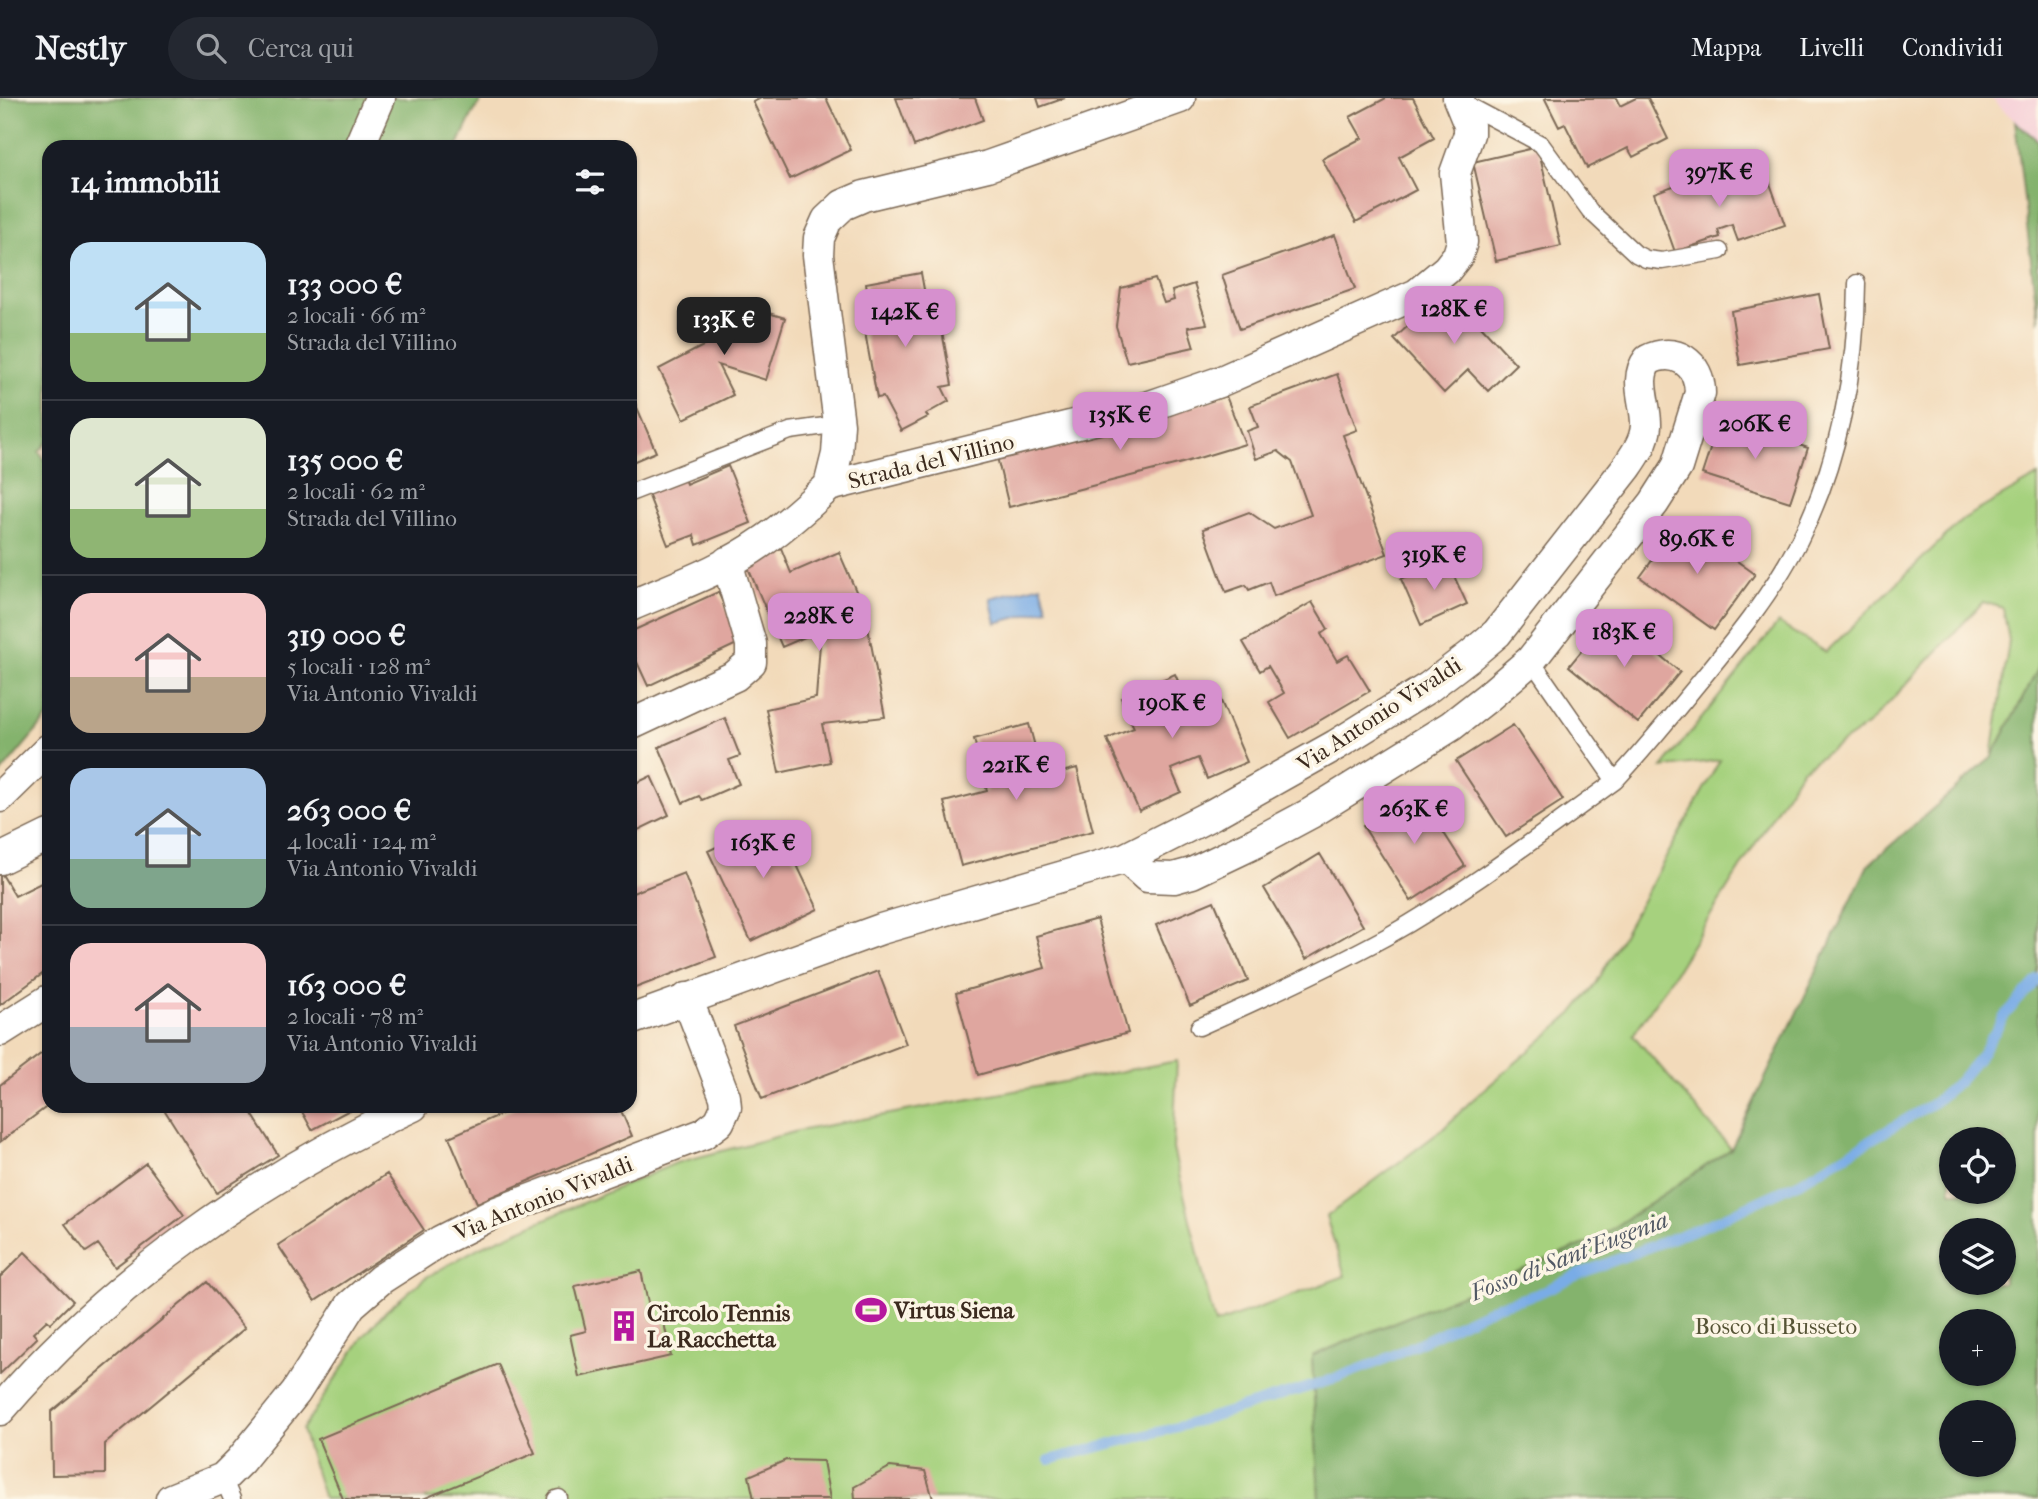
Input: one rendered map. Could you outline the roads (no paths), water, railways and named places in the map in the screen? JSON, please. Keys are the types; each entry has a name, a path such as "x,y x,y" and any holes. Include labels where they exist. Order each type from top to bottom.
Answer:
{"street":[{"path":"362,140 380,98"},
{"name":"Strada del Villino","path":"829,486 837,454 839,424 818,255 819,238 827,220 843,205 864,196 988,166 1180,98"},
{"name":"Strada del Villino","path":"637,603 727,562 779,530 829,486 1150,406 1230,378 1417,294 1447,269 1458,255 1462,242 1455,173 1469,134 1469,125 1462,99"},
{"name":"Via Antonio Vivaldi","path":"637,1017 881,929 1125,858 1213,814 1336,746 1429,687 1497,633 1638,450 1646,426 1641,376 1648,360 1662,354 1677,355 1695,370 1700,385 1697,410 1677,467 1654,503 1531,660 1488,697 1451,726 1311,813 1192,873 1174,878 1147,877 1125,858"},
{"path":"637,722 735,676 751,662 751,644 727,562"},
{"path":"0,797 42,756"},
{"path":"0,859 42,838"},
{"name":"Via Antonio Vivaldi","path":"172,1499 227,1489 296,1392 351,1305 381,1279 440,1241 497,1212 690,1140 719,1122 726,1107 725,1097 687,998"},
{"path":"0,1031 42,1004"},
{"path":"0,1410 74,1332 173,1251 290,1171 399,1113"}],"lane":[{"path":"1462,99 1541,144 1590,211 1636,254 1646,259 1662,261 1720,251"},
{"path":"1199,1027 1304,979 1387,936 1486,874 1615,781 1635,760 1739,633 1775,584 1800,540 1829,467 1839,429 1857,327 1857,284"},
{"path":"637,490 790,431 839,424"},
{"path":"1531,660 1615,781"}],"water":[{"path":"1041,585 1048,609 996,623 990,598"}],"waterway":[{"name":"Fosso di Sant'Eugenia","path":"1049,1460 1185,1425 1325,1382 1381,1361 1497,1306 1537,1294 1582,1273 1709,1224 1800,1182 1935,1102 1959,1081 1980,1056 2006,1014 2038,979"}],"place":[{"name":"Virtus Siena","path":"871,1310"},
{"name":"Circolo Tennis La Racchetta","path":"624,1326"}],"park label":[{"name":"Bosco di Busseto","path":"1776,1326"}]}
